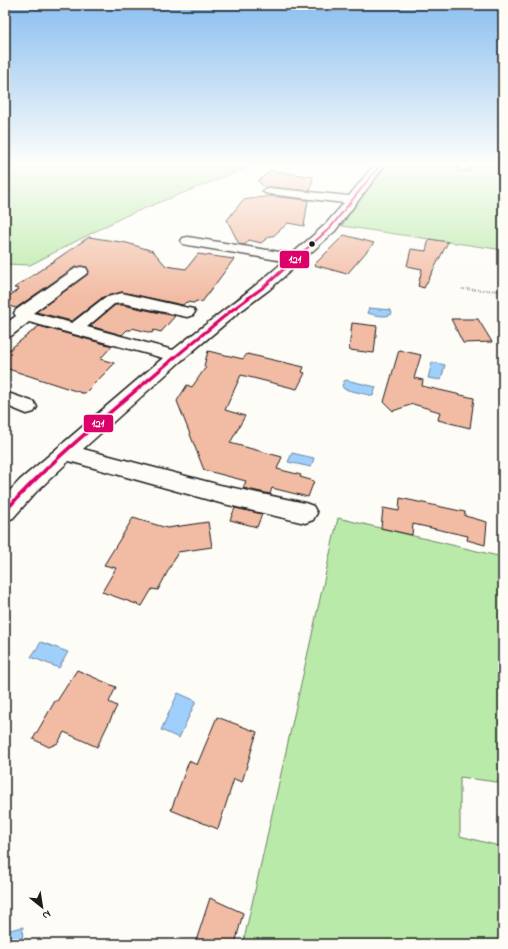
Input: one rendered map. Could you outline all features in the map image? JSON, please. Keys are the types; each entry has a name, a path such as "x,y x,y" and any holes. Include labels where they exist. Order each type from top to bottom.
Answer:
{"street":[{"path":"5,511 28,486 175,357 232,310 265,286 330,228 344,209"},
{"path":"188,241 295,259"},
{"path":"81,270 22,313 26,316 76,328 175,357"},
{"path":"76,328 109,301 122,298 187,312"},
{"path":"5,332 26,316"},
{"path":"5,398 27,407"},
{"path":"66,452 220,494 305,513"}],"path":[{"path":"462,289 503,291"}],"green space":[{"path":"5,209 142,209 125,216 30,265 5,264"},
{"path":"352,209 503,209 503,250 342,226"},
{"path":"503,492 503,783 460,777 460,836 503,847 503,944 243,944 338,518 498,556"}],"water":[{"path":"369,308 391,310 392,314 383,316 367,313"},
{"path":"432,362 445,365 441,380 428,378"},
{"path":"346,380 376,387 373,396 344,389 342,386"},
{"path":"292,453 314,458 311,467 288,462"},
{"path":"41,642 68,652 59,668 31,657"},
{"path":"178,693 196,701 179,738 161,730"},
{"path":"23,927 22,944 5,944 5,931"}],"building":[{"path":"236,209 307,209 304,226 288,223 273,236 270,236 261,243 249,240 245,245 239,244 227,220"},
{"path":"344,235 374,243 347,274 314,265"},
{"path":"89,237 127,243 153,251 166,266 186,269 198,254 234,259 202,302 186,302 183,305 122,292 103,297 72,321 36,312 87,275 89,272 87,267 81,266 75,267 16,308 5,305 5,299 19,289 14,288"},
{"path":"429,239 448,242 424,288 418,286 422,269 407,266 411,249 426,251"},
{"path":"115,305 122,305 175,316 161,332 154,330 152,333 132,328 131,330 127,330 122,335 90,326"},
{"path":"451,319 478,319 492,342 463,343"},
{"path":"352,323 377,326 374,353 349,350"},
{"path":"39,326 112,346 100,359 114,364 85,393 5,368 5,353"},
{"path":"399,350 421,355 414,378 423,380 422,386 474,398 470,428 438,420 440,412 413,404 393,411 384,402"},
{"path":"208,351 243,359 247,354 304,367 302,372 305,373 297,389 241,375 225,410 245,416 230,443 282,457 277,469 301,475 300,477 314,481 308,497 272,488 270,494 243,488 246,481 204,470 177,401 187,385 192,387 206,367 204,366"},
{"path":"400,498 465,512 465,516 487,522 485,545 467,540 468,536 413,524 412,535 381,528 383,508 399,511"},
{"path":"235,508 262,514 257,527 230,520"},
{"path":"133,518 167,528 208,522 212,547 178,552 158,590 152,589 142,606 102,592 116,568 104,565"},
{"path":"77,670 116,687 109,702 117,706 97,747 64,732 58,743 49,747 33,739 55,701 57,701"},
{"path":"217,717 257,732 242,782 234,779 218,829 171,810 189,761 197,765"},
{"path":"210,898 243,913 235,944 195,944"}],"transit line":[{"name":"121","path":"5,511 28,486 61,456 175,357 232,310 265,286 330,228 345,209"}]}
